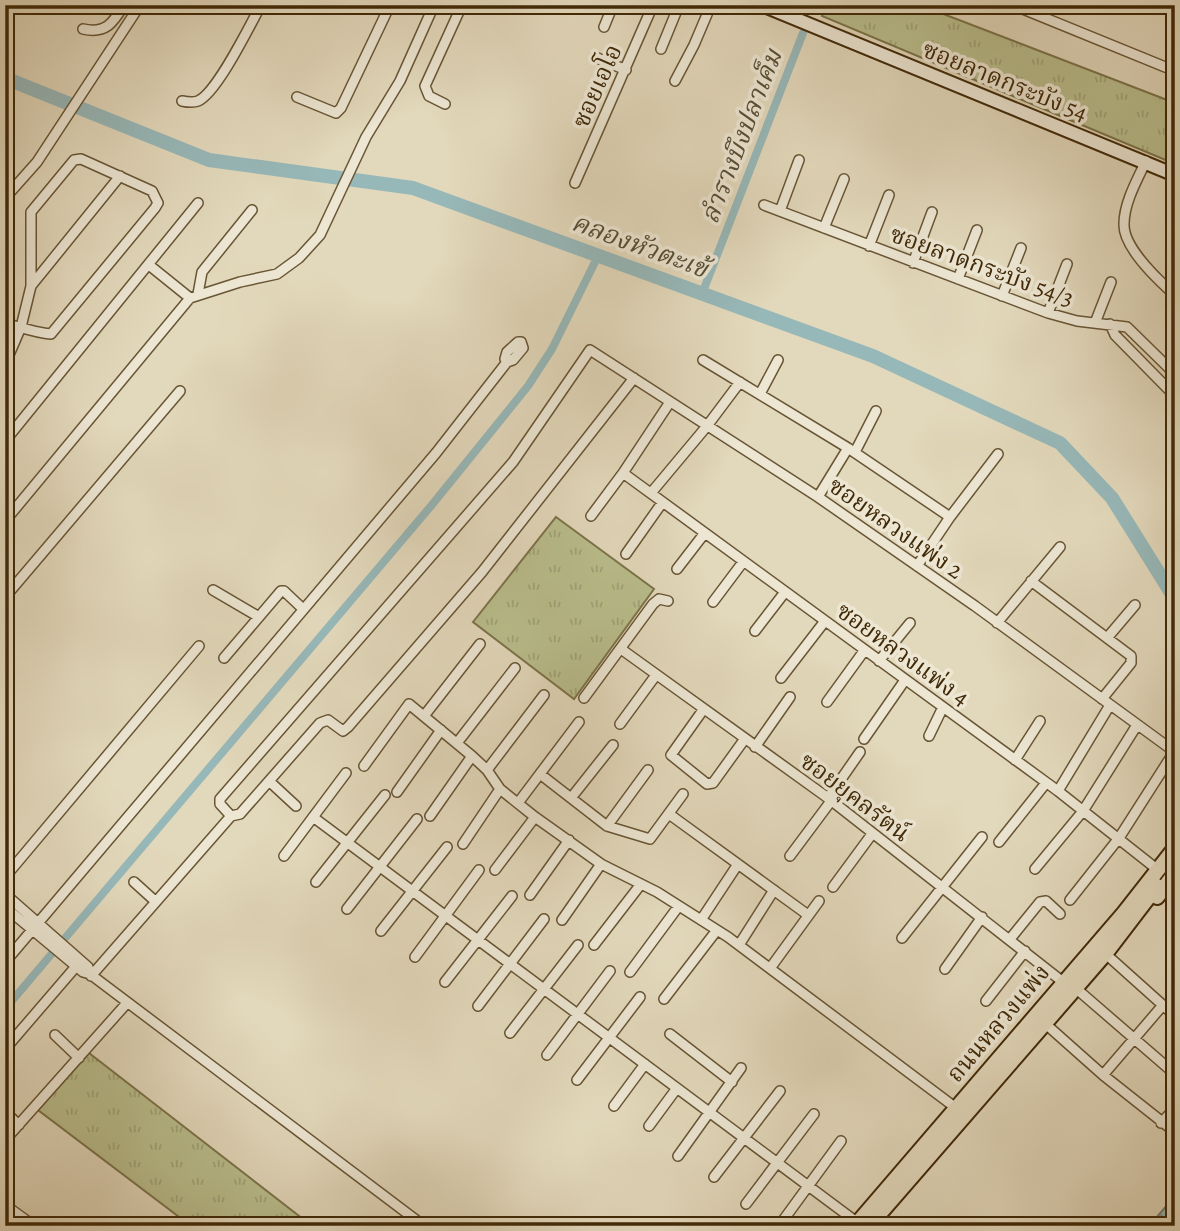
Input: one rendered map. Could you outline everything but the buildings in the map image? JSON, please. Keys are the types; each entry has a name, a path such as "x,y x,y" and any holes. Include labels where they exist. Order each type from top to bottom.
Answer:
{"main road":[{"path":"762,5 818,28"},
{"path":"778,5 818,28"},
{"name":"ซอยลาดกระบัง 54","path":"818,28 1175,175"},
{"path":"1159,869 1175,837"},
{"name":"ถนนหลวงแพ่ง","path":"861,1225 1175,848"},
{"path":"861,1225 1149,890 1175,856"},
{"path":"861,1225 1105,954 1174,872"},
{"name":"ถนนหลวงแพ่ง","path":"879,1226 1079,991 1174,872"}],"street":[{"path":"83,29 94,32 102,30 111,24 124,5"},
{"path":"5,198 37,162 140,5"},
{"path":"182,101 199,101 209,93 261,5"},
{"path":"297,97 336,113 341,108 390,5"},
{"path":"149,265 194,296 277,274 299,258 320,235 366,137 400,82 435,5"},
{"path":"445,104 429,96 425,86 462,5"},
{"path":"604,27 613,5"},
{"name":"ซอยเอโอ","path":"575,183 653,5"},
{"path":"661,49 679,5"},
{"path":"675,80 711,5"},
{"path":"1013,5 1175,71"},
{"path":"595,57 626,70"},
{"path":"5,323 21,327 51,334 155,208 158,202 152,191 78,158 34,206 29,218 31,286 21,327 5,364"},
{"path":"780,211 799,160"},
{"path":"1146,162 1128,204 1123,226 1130,244 1146,267 1175,295"},
{"path":"31,286 120,176"},
{"path":"824,229 844,179"},
{"path":"869,246 889,195"},
{"path":"5,441 198,204"},
{"name":"ซอยลาดกระบัง 54/3","path":"764,205 1048,313 1095,323 1120,325 1130,330 1175,374"},
{"path":"5,521 194,296 202,272 252,210"},
{"path":"913,262 933,212"},
{"path":"958,279 977,230"},
{"path":"1002,296 1021,248"},
{"path":"1048,313 1067,264"},
{"path":"1095,323 1111,282"},
{"path":"1110,324 1115,335 1175,396"},
{"name":"ซอยหลวงแพ่ง 2","path":"231,816 220,804 223,795 513,462 587,352 596,352 818,497 998,623 1174,752"},
{"path":"703,360 852,450 950,517"},
{"path":"760,394 778,360"},
{"path":"5,962 436,453 507,362"},
{"path":"90,975 231,816 240,814 323,720 328,720 343,731 348,727 474,581 634,378"},
{"path":"651,493 740,382"},
{"path":"5,597 180,391"},
{"path":"591,516 670,402"},
{"path":"818,497 876,411"},
{"path":"917,566 998,454"},
{"name":"ซอยหลวงแพ่ง 4","path":"623,473 1058,791 1159,869"},
{"path":"625,554 662,503"},
{"path":"677,569 705,534"},
{"path":"998,623 1060,547"},
{"path":"713,602 743,562"},
{"path":"1031,581 1128,654 1132,660 1058,791"},
{"path":"213,590 259,617"},
{"path":"224,658 282,591 303,609"},
{"path":"755,631 785,592"},
{"path":"584,698 657,600 662,598 668,601"},
{"path":"1107,638 1135,605"},
{"path":"781,678 825,621"},
{"path":"879,661 910,623"},
{"path":"424,716 480,644"},
{"path":"5,877 198,646"},
{"name":"ซอยยุคลรัตน์","path":"621,649 830,800 1063,982"},
{"path":"827,702 864,650"},
{"path":"457,743 515,668"},
{"path":"620,724 656,675"},
{"path":"864,739 905,680"},
{"path":"487,770 544,695"},
{"path":"755,747 790,697"},
{"path":"365,766 409,704 472,756 487,770 500,789 535,817 601,864 657,892 771,967 956,1108"},
{"path":"929,736 943,707"},
{"path":"703,710 670,753 707,784 713,783 744,740"},
{"path":"1015,760 1040,721"},
{"path":"517,803 579,722"},
{"path":"1035,869 1083,811 1137,726"},
{"path":"397,792 440,730"},
{"path":"571,798 612,745"},
{"path":"790,856 860,752"},
{"path":"1070,900 1119,838 1174,752"},
{"path":"430,816 472,756"},
{"path":"607,826 648,770"},
{"path":"284,856 346,773"},
{"path":"540,774 607,826 650,839 684,794"},
{"path":"269,781 296,806"},
{"path":"999,842 1046,783"},
{"path":"463,844 500,789"},
{"path":"316,882 385,795"},
{"path":"669,814 808,915"},
{"path":"313,817 861,1225"},
{"path":"495,870 535,817"},
{"path":"347,909 417,819"},
{"path":"833,887 872,834"},
{"path":"902,938 982,837"},
{"path":"530,895 569,840"},
{"path":"382,931 447,847"},
{"path":"562,920 601,864"},
{"path":"701,920 738,864"},
{"path":"415,957 479,870"},
{"path":"134,882 155,901"},
{"path":"594,945 640,884"},
{"path":"739,945 774,890"},
{"path":"5,894 46,935 75,960 88,967 90,975 424,1226"},
{"path":"445,982 512,896"},
{"path":"771,967 819,901"},
{"path":"1010,939 1040,902 1046,901 1060,914"},
{"path":"5,907 36,926"},
{"path":"630,972 678,907"},
{"path":"945,969 982,918"},
{"path":"478,1006 544,919"},
{"path":"664,999 717,930"},
{"path":"510,1033 578,945"},
{"path":"986,1001 1025,951"},
{"path":"1108,956 1175,1016"},
{"path":"5,1049 75,960"},
{"path":"547,1055 610,971"},
{"path":"1079,991 1175,1074"},
{"path":"578,1080 640,997"},
{"path":"5,1140 127,1003"},
{"path":"1103,1075 1163,1005"},
{"path":"1049,1027 1161,1124 1175,1132"},
{"path":"670,1034 732,1082"},
{"path":"55,1035 79,1058"},
{"path":"614,1105 645,1064"},
{"path":"678,1156 741,1068"},
{"path":"649,1126 677,1088"},
{"path":"714,1177 780,1091"},
{"path":"1161,1124 1175,1108"},
{"path":"6,1113 19,1125"},
{"path":"746,1204 814,1114"},
{"path":"779,1226 841,1141"},
{"path":"5,1205 34,1226"}],"green space":[{"path":"826,5 920,5 1175,103 1175,164 822,16"},
{"path":"556,517 654,589 574,699 473,622"},
{"path":"89,1053 312,1226 191,1226 38,1110"}],"water":[{"path":"1175,1196 1175,1226 1149,1226"}],"waterway":[{"name":"ลำรางบึงปลาเค็ม","path":"812,11 814,5"},
{"name":"ลำรางบึงปลาเค็ม","path":"702,294 803,33"},
{"name":"คลองหัวตะเข้","path":"5,78 209,160 413,188 873,356 1060,443 1112,498 1175,599"},
{"path":"5,1009 431,506 528,386 552,349 598,256"}]}
